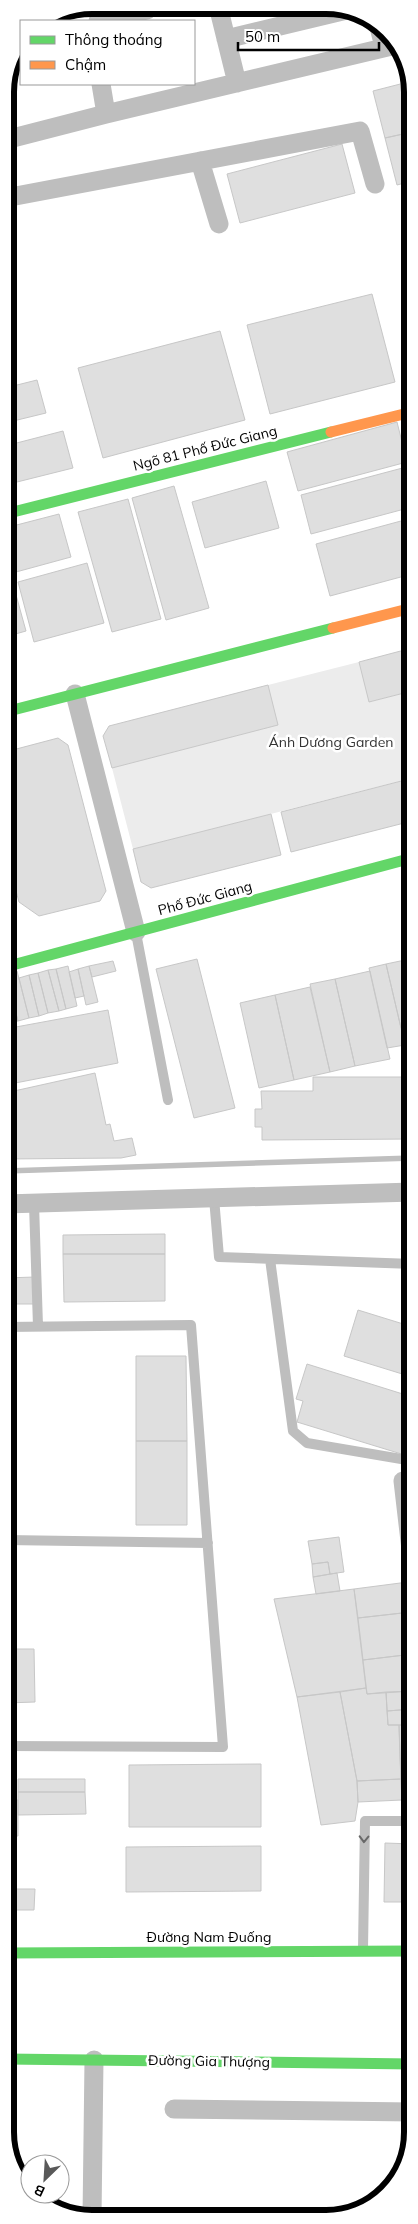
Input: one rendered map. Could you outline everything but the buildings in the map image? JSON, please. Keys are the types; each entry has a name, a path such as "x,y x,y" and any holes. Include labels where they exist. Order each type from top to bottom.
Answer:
{"street":[{"path":"102,20 129,14"},
{"path":"220,14 237,82"},
{"path":"226,39 329,14"},
{"path":"14,138 390,46"},
{"path":"101,85 106,114"},
{"path":"14,196 360,131 375,184"},
{"path":"200,161 219,224"},
{"name":"Ngõ 81 Phố Đức Giang","path":"14,512 404,414"},
{"path":"14,710 404,610"},
{"path":"75,694 136,932"},
{"name":"Phố Đức Giang","path":"14,964 404,860"},
{"path":"14,1204 404,1192"},
{"name":"Đường Nam Đuống","path":"14,1954 404,1951"},
{"name":"Đường Gia Thượng","path":"14,2059 404,2064"},
{"path":"92,2210 94,2060"},
{"path":"174,2110 404,2112"}],"lane":[{"path":"136,932 168,1100"},
{"path":"214,1198 219,1257 404,1264"},
{"path":"34,1204 38,1326"},
{"path":"270,1259 293,1430 307,1443 404,1459"},
{"path":"14,1326 191,1325 223,1747 14,1746"},
{"path":"14,1540 208,1543"},
{"path":"363,1950 365,1821 404,1821"}],"green space":[{"name":"Ánh Dương Garden","path":"359,662 370,702 404,693 404,780 133,849 112,768 278,725 268,685"}],"waterway":[{"path":"14,1171 404,1158"}],"traffic: fast":[{"path":"14,512 331,432"},
{"path":"14,710 333,628"},
{"path":"14,965 404,860"},
{"path":"14,1953 404,1951"},
{"path":"14,2059 404,2064"}],"traffic: slow":[{"path":"331,432 404,414"},
{"path":"333,628 404,610"}]}
